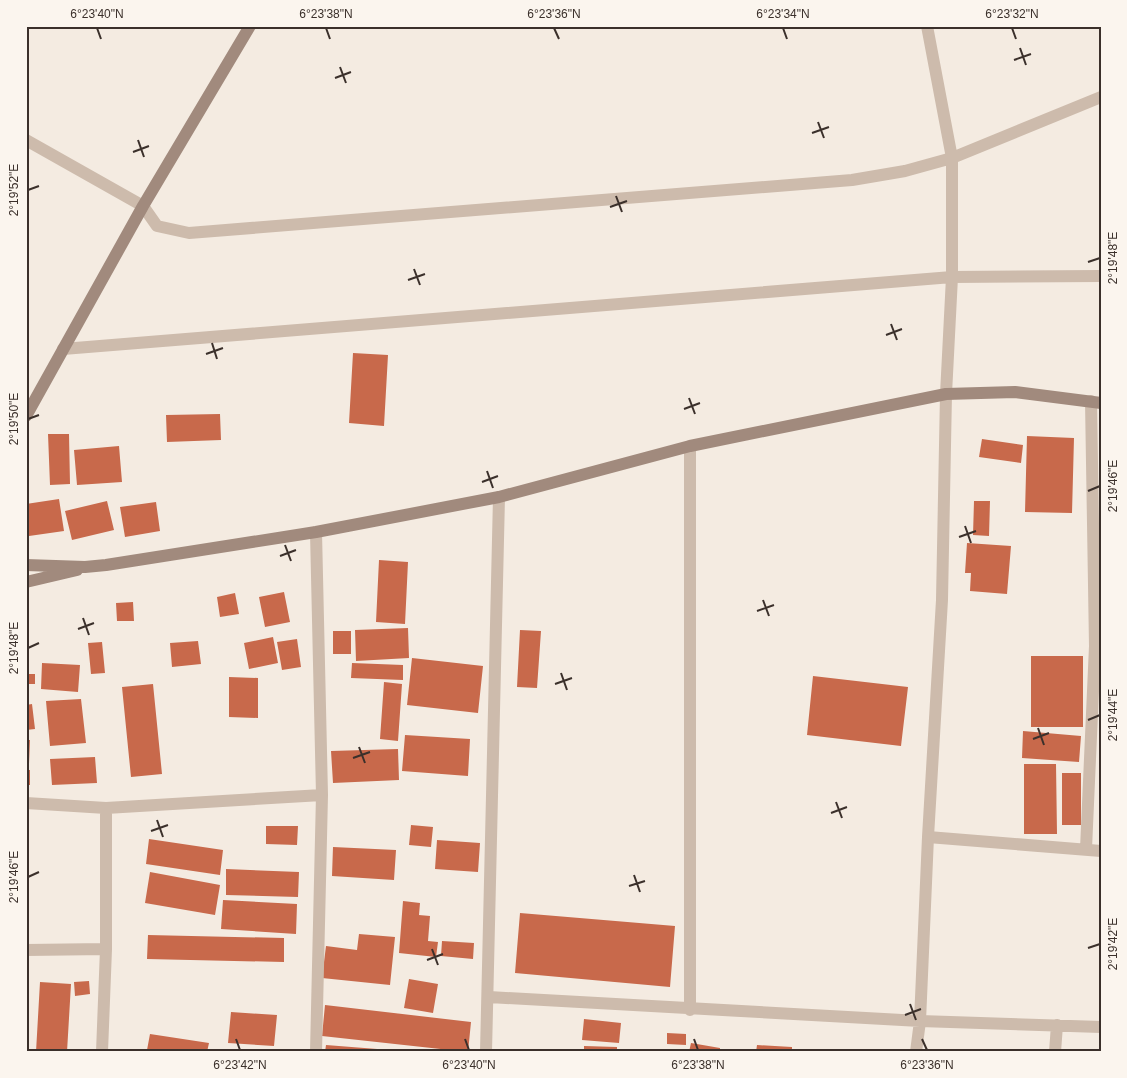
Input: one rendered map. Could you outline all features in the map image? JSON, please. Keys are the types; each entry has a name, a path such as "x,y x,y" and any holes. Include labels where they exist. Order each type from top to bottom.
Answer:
{"main road":[{"path":"26,416 143,206 250,26"},
{"path":"26,564 84,567 316,532 499,497 690,446 946,394 1015,392 1096,402"},
{"path":"26,582 65,574 84,567"}],"street":[{"path":"916,1052 920,1021 928,837 942,600 946,394 952,277 952,158 926,26"},
{"path":"26,140 143,206 157,226 189,233 852,180 905,171 952,158 1101,97"},
{"path":"63,349 952,277 1101,276"},
{"path":"1086,849 1095,646 1096,402"},
{"path":"690,446 690,1010"},
{"path":"486,1052 499,497"},
{"path":"316,532 322,795 316,1052"},
{"path":"26,803 106,808 322,795"},
{"path":"102,1052 106,949 106,808"},
{"path":"928,837 1101,851"},
{"path":"26,950 106,949"},
{"path":"488,997 690,1010 1101,1027"},
{"path":"1055,1052 1057,1026"}],"building":[{"path":"353,353 388,355 384,426 349,423"},
{"path":"220,414 221,440 167,442 166,415"},
{"path":"48,434 69,434 70,484 50,485"},
{"path":"1027,436 1074,438 1072,513 1025,512"},
{"path":"982,439 1023,445 1021,463 979,457"},
{"path":"119,446 122,482 77,485 74,450"},
{"path":"59,499 64,531 29,536 26,504"},
{"path":"107,501 114,530 72,540 65,511"},
{"path":"974,501 990,501 989,536 973,535"},
{"path":"156,502 160,531 125,537 120,507"},
{"path":"967,543 1011,546 1007,594 970,591 971,573 965,573"},
{"path":"379,560 408,562 405,624 376,622"},
{"path":"284,592 290,622 265,627 259,597"},
{"path":"235,593 239,614 220,617 217,597"},
{"path":"133,602 134,621 117,621 116,603"},
{"path":"408,628 409,658 356,661 355,630"},
{"path":"520,630 541,631 537,688 517,687"},
{"path":"333,631 351,631 351,654 333,654"},
{"path":"273,637 278,663 249,669 244,643"},
{"path":"297,639 301,667 282,670 277,642"},
{"path":"198,641 201,664 172,667 170,643"},
{"path":"102,642 105,673 91,674 88,643"},
{"path":"1031,656 1083,656 1083,727 1031,727"},
{"path":"412,658 483,666 478,713 407,705"},
{"path":"42,663 80,665 78,692 41,689"},
{"path":"352,663 403,665 403,680 351,678"},
{"path":"26,674 35,674 35,684 26,684"},
{"path":"813,676 908,687 901,746 807,735"},
{"path":"229,677 258,678 258,718 229,717"},
{"path":"384,682 402,684 398,741 380,739"},
{"path":"153,684 162,774 131,777 122,687"},
{"path":"81,699 86,743 50,746 46,701"},
{"path":"32,704 35,729 26,730 26,705"},
{"path":"1023,731 1081,736 1079,762 1022,758"},
{"path":"405,735 470,739 468,776 402,771"},
{"path":"26,740 30,740 29,764 26,764"},
{"path":"398,749 399,780 333,783 331,751"},
{"path":"95,757 97,783 52,785 50,759"},
{"path":"1024,764 1056,764 1057,834 1024,834"},
{"path":"26,770 30,770 30,785 26,785"},
{"path":"1062,773 1081,773 1081,825 1062,825"},
{"path":"411,825 433,827 431,847 409,845"},
{"path":"266,826 298,826 297,845 266,844"},
{"path":"149,839 223,850 220,875 146,864"},
{"path":"437,840 480,843 478,872 435,869"},
{"path":"333,847 396,850 394,880 332,876"},
{"path":"226,869 299,872 298,897 226,895"},
{"path":"150,872 220,885 215,915 145,903"},
{"path":"223,900 297,904 296,934 221,929"},
{"path":"403,901 420,903 419,915 430,916 428,941 438,942 436,957 399,953"},
{"path":"520,913 675,926 670,987 515,973"},
{"path":"359,934 395,937 390,985 322,978 326,946 357,950"},
{"path":"148,935 284,938 284,962 147,959"},
{"path":"442,941 474,943 473,959 441,956"},
{"path":"409,979 438,984 433,1013 404,1008"},
{"path":"89,981 90,994 75,996 74,982"},
{"path":"40,982 71,984 67,1052 36,1052"},
{"path":"325,1005 471,1022 468,1052 322,1036"},
{"path":"231,1012 277,1015 274,1046 228,1043"},
{"path":"584,1019 621,1023 619,1043 582,1040"},
{"path":"667,1033 686,1034 686,1045 667,1044"},
{"path":"150,1034 209,1043 207,1052 147,1050"},
{"path":"691,1043 720,1048 720,1052 689,1052"},
{"path":"326,1045 390,1050 390,1052 325,1052"},
{"path":"757,1045 792,1047 792,1052 756,1052"},
{"path":"584,1046 617,1047 617,1052 584,1052"}]}
